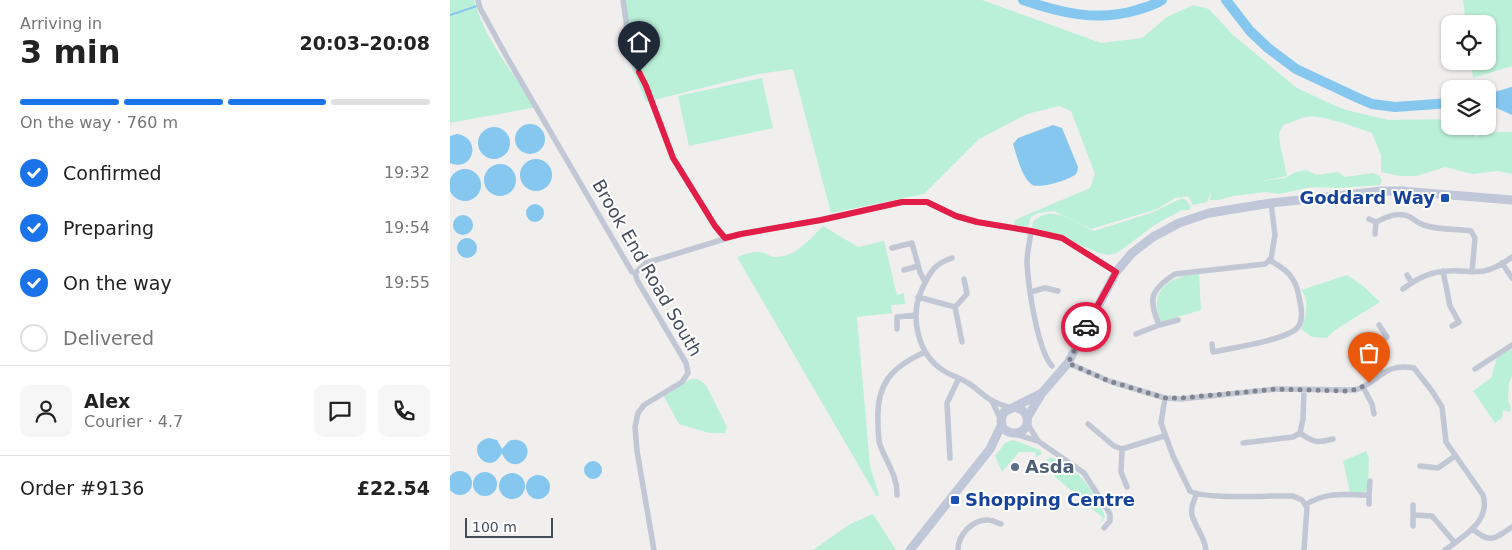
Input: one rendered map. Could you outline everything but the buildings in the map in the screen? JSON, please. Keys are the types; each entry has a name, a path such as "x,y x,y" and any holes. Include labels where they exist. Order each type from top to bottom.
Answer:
{"street":[{"name":"Brook End Road South","path":"478,0 480,8 508,59 686,363 688,374 682,382 644,405 638,413 635,427 654,550"},
{"path":"622,0 632,58 646,86 673,158 715,226 725,238"},
{"path":"910,550 990,450 1013,433 1023,430 1042,393 1068,363 1116,272 1132,253 1153,236 1179,223 1209,212 1382,191 1512,200"},
{"path":"635,273 646,263 725,238 915,201 927,202 956,216 977,222 1062,238 1116,272"},
{"path":"1159,325 1152,302 1156,291 1164,281 1175,274 1265,264 1269,260 1275,235 1271,203"},
{"path":"1369,219 1376,222 1387,217 1400,215 1410,217 1417,223 1429,227 1471,231 1476,238 1472,272"},
{"path":"1375,234 1376,222"},
{"path":"1031,231 1027,260 1030,292 1044,355 1052,366"},
{"path":"892,248 912,243 918,266 925,282"},
{"path":"1403,289 1430,274 1443,271 1472,272 1486,270 1512,257"},
{"path":"952,258 941,262 933,269 918,297 916,328 925,352 944,371 968,383 992,401 1023,411 1038,441"},
{"path":"1212,344 1214,352 1279,338 1299,327 1302,316 1297,286 1292,275 1269,260"},
{"path":"1502,263 1512,278"},
{"path":"904,270 918,266"},
{"path":"1443,271 1450,306 1459,322 1452,326"},
{"path":"1407,275 1412,283"},
{"path":"955,306 967,294 964,279"},
{"path":"1030,292 1045,288 1058,292"},
{"path":"918,297 955,306"},
{"path":"955,306 962,342"},
{"path":"897,329 896,317 916,315"},
{"path":"1136,334 1178,320"},
{"path":"1380,325 1386,337 1374,346 1373,354 1382,373"},
{"path":"1475,369 1512,345"},
{"path":"897,495 896,483 880,443 878,401 883,385 890,374 902,364 925,352"},
{"path":"1068,363 1109,381 1165,398 1277,389 1348,391 1363,387 1382,373 1396,367 1414,368 1442,407 1446,442 1483,495 1485,502 1484,514 1473,529 1445,550"},
{"path":"950,458 947,403 958,378"},
{"path":"1363,387 1372,404 1374,414"},
{"path":"1243,443 1293,437 1300,433 1303,419 1304,390"},
{"path":"990,450 1004,412 1042,393"},
{"path":"1165,398 1161,424 1164,436 1188,488 1196,494 1294,496 1302,500 1307,507 1304,550"},
{"path":"992,401 1006,431 1038,441 1084,473 1110,514 1110,521 1104,528"},
{"path":"1088,424 1114,446 1122,448 1164,436"},
{"path":"1300,433 1311,441 1320,442 1333,439"},
{"path":"1122,448 1121,472 1127,487"},
{"path":"1420,466 1438,468 1455,456"},
{"path":"1369,504 1370,481"},
{"path":"1196,494 1192,516 1206,544 1206,550"},
{"path":"1305,505 1317,497 1328,494 1369,495"},
{"path":"1413,505 1413,526"},
{"path":"1413,515 1432,516 1455,543"},
{"path":"958,550 958,542 964,530 989,520 1001,524"},
{"path":"1473,529 1482,537 1490,539 1499,536 1512,527"}],"green space":[{"path":"450,0 474,0 492,42 537,107 450,123"},
{"path":"621,0 982,0 1101,43 1142,38 1167,17 1193,5 1209,9 1233,35 1297,88 1346,110 1388,120 1441,119 1441,135 1475,135 1475,137 1480,135 1496,135 1496,132 1512,132 1512,174 1498,171 1472,174 1445,167 1416,176 1400,176 1381,172 1381,155 1372,133 1322,118 1306,117 1283,125 1279,133 1287,176 1262,181 1285,178 1296,172 1306,170 1317,175 1338,172 1345,177 1373,173 1380,176 1382,181 1380,185 1338,188 1311,187 1279,194 1266,192 1233,196 1219,200 1210,200 1211,192 1207,202 1193,205 1188,196 1175,198 1157,209 1091,229 1054,211 1038,213 1031,217 1028,227 1014,225 1015,220 1090,188 1095,174 1071,111 1059,106 1027,114 979,139 924,194 831,213 793,69 758,74 646,102 626,53"},
{"path":"1463,0 1512,0 1512,66 1473,78 1472,70 1496,70 1496,15 1465,15"},
{"path":"762,78 773,128 689,146 678,96"},
{"path":"1182,198 1191,207 1189,210 1182,210 1156,224 1117,253 1108,255 1032,227 1033,222 1040,217 1055,214 1094,231 1151,213"},
{"path":"823,226 858,247 884,241 897,295 904,293 905,304 891,305 892,313 857,317 870,466 879,495 877,497 737,257 757,252 772,257 789,254 802,247"},
{"path":"1199,274 1201,310 1160,322 1157,311 1159,293 1170,282 1188,275"},
{"path":"1347,275 1363,286 1380,302 1335,330 1327,338 1312,337 1301,329 1306,314 1306,299 1301,290"},
{"path":"1512,349 1512,376 1509,383 1508,400 1511,408 1510,412 1503,410 1502,418 1495,423 1473,391 1491,378 1497,357"},
{"path":"691,379 698,379 706,385 727,427 725,433 709,433 679,424 663,395"},
{"path":"1013,440 1040,450 1042,454 1036,457 1035,452 1019,452 1002,472 995,456 1005,443"},
{"path":"1366,451 1369,458 1368,489 1364,492 1350,492 1343,461"},
{"path":"1051,457 1071,469 1084,480 1105,516 1102,522 1103,518 1045,468 1041,469 1041,465"},
{"path":"873,514 896,550 813,550 850,524"}],"water":[{"path":"1512,93 1512,115 1496,108 1496,101 1500,96"},
{"path":"530,124 541,128 545,139 541,150 530,154 519,150 515,139 519,128"},
{"path":"1053,125 1062,128 1078,167 1077,172 1073,176 1061,181 1034,186 1025,176 1013,144 1018,138"},
{"path":"494,127 500,128 505,132 509,137 509,149 505,154 500,158 494,159 488,158 483,154 479,149 478,143 479,137 483,132 488,128"},
{"path":"457,134 465,137 470,142 472,148 472,154 469,159 458,165 450,163 450,136"},
{"path":"536,159 542,160 547,164 551,169 551,181 547,186 542,190 536,191 530,190 525,186 521,181 520,175 521,169 525,164 530,160"},
{"path":"500,164 506,165 511,169 515,174 515,186 511,191 506,195 500,196 494,195 489,191 485,186 484,180 485,174 489,169 494,165"},
{"path":"465,169 471,171 479,179 481,185 479,191 471,199 465,201 459,199 451,191 451,179 459,171"},
{"path":"535,204 541,207 544,213 541,219 535,222 529,219 526,213 529,207"},
{"path":"463,215 470,218 473,225 470,232 463,235 456,232 453,225 456,218"},
{"path":"467,238 474,241 477,248 474,255 467,258 460,255 457,248 460,241"},
{"path":"489,438 497,440 502,449 509,441 516,440 524,443 527,448 525,459 516,464 511,464 502,453 497,460 491,463 485,462 477,453 477,447 481,441"},
{"path":"589,461 597,461 602,466 600,477 589,479 584,474 584,466"},
{"path":"456,472 464,472 471,479 471,487 464,494 456,494 450,488 450,478"},
{"path":"485,472 494,475 497,484 494,493 485,496 476,493 473,484 476,475"},
{"path":"512,473 521,477 525,486 521,495 512,499 503,495 499,486 503,477"},
{"path":"538,475 547,478 550,487 547,496 538,499 529,496 526,487 529,478"}],"waterway":[{"path":"1023,0 1051,9 1094,16 1122,14 1150,6 1162,0"},
{"path":"1226,0 1250,31 1268,48 1296,69 1372,104 1395,107 1441,104"},
{"path":"450,15 477,6"},
{"path":"1496,97 1512,92"}],"way so far":[{"path":"1086,327 1068,363 1109,381 1165,398 1277,389 1348,391 1358,389 1369,383"}],"place":[{"name":"Goddard Way","path":"1445,198"},
{"name":"Asda","path":"1015,467"},
{"name":"Shopping Centre","path":"955,500"}],"route":[{"path":"639,72 673,158 715,226 725,238 902,202 927,202 956,216 977,222 1062,238 1116,272 1086,327"}]}
